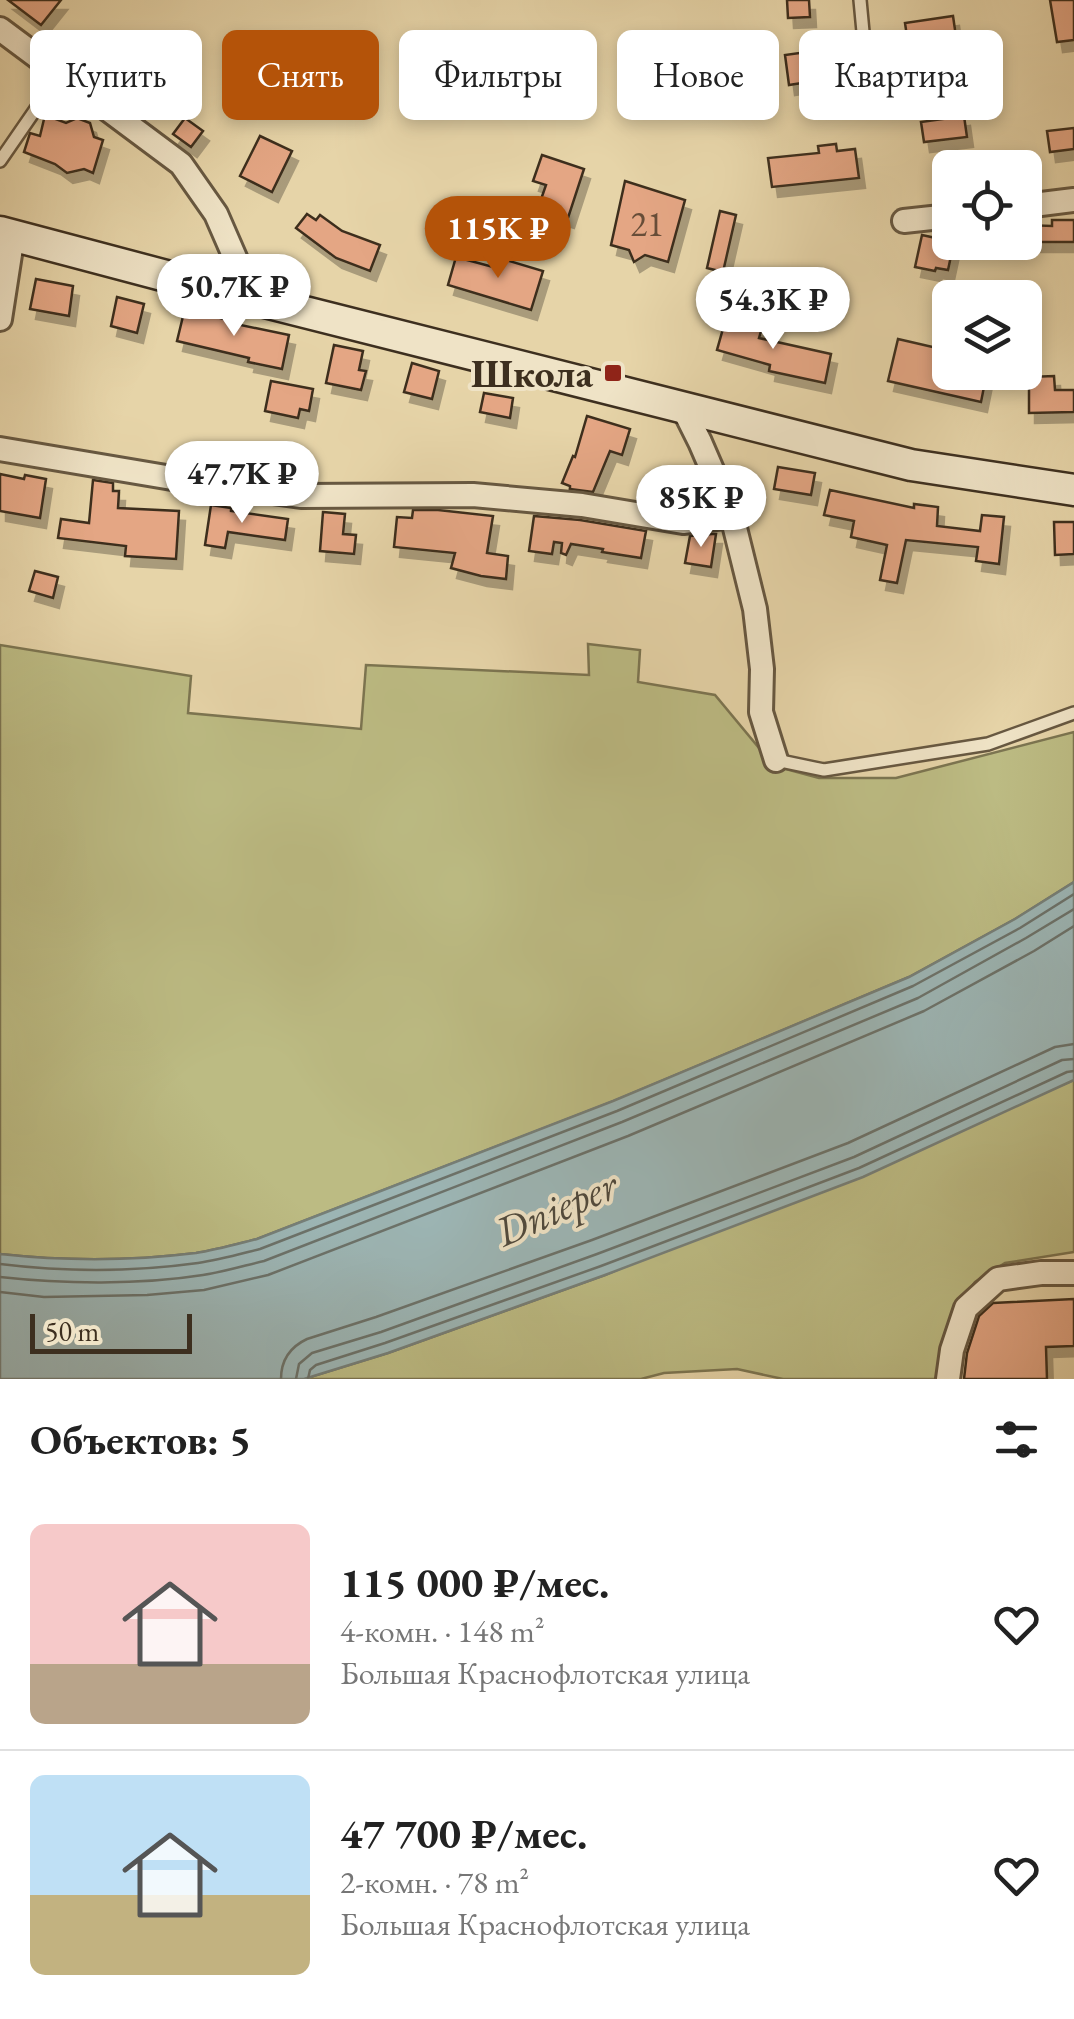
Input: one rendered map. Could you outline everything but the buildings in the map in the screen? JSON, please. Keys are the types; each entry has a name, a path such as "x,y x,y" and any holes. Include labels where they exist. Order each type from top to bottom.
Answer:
{"main road":[{"path":"6,233 911,465 1074,490"}],"street":[{"path":"0,29 30,52"},
{"path":"122,120 181,164 216,214 253,298"},
{"path":"1042,204 1074,200"},
{"path":"904,221 932,218"},
{"path":"0,320 6,233"},
{"path":"682,406 732,516 754,609 762,669 762,712 776,760"},
{"path":"0,449 301,496 472,495 582,505 684,522 732,516"},
{"path":"948,1379 952,1350 966,1308 998,1279 1074,1273"}],"lane":[{"path":"860,0 863,30"},
{"path":"0,161 30,118"},
{"path":"776,760 824,770 988,744 1074,713"}],"shaded area":[{"path":"588,644 640,650 638,682 715,695 774,766 819,778 896,778 1074,732 1074,882 909,977 614,1101 257,1239 204,1252 147,1258 73,1259 0,1254 0,645 191,676 188,713 361,729 366,665 589,675"},
{"path":"1074,1080 1074,1252 1005,1263 975,1282 956,1308 936,1379 783,1379 737,1369 664,1373 641,1379 304,1379 605,1275"}],"water":[{"name":"Dnieper","path":"1074,882 1074,1080 863,1177 605,1275 304,1379 0,1379 0,1254 73,1259 147,1258 204,1252 257,1239 613,1101 909,977"}],"place":[{"name":"Школа","path":"613,373"}]}
